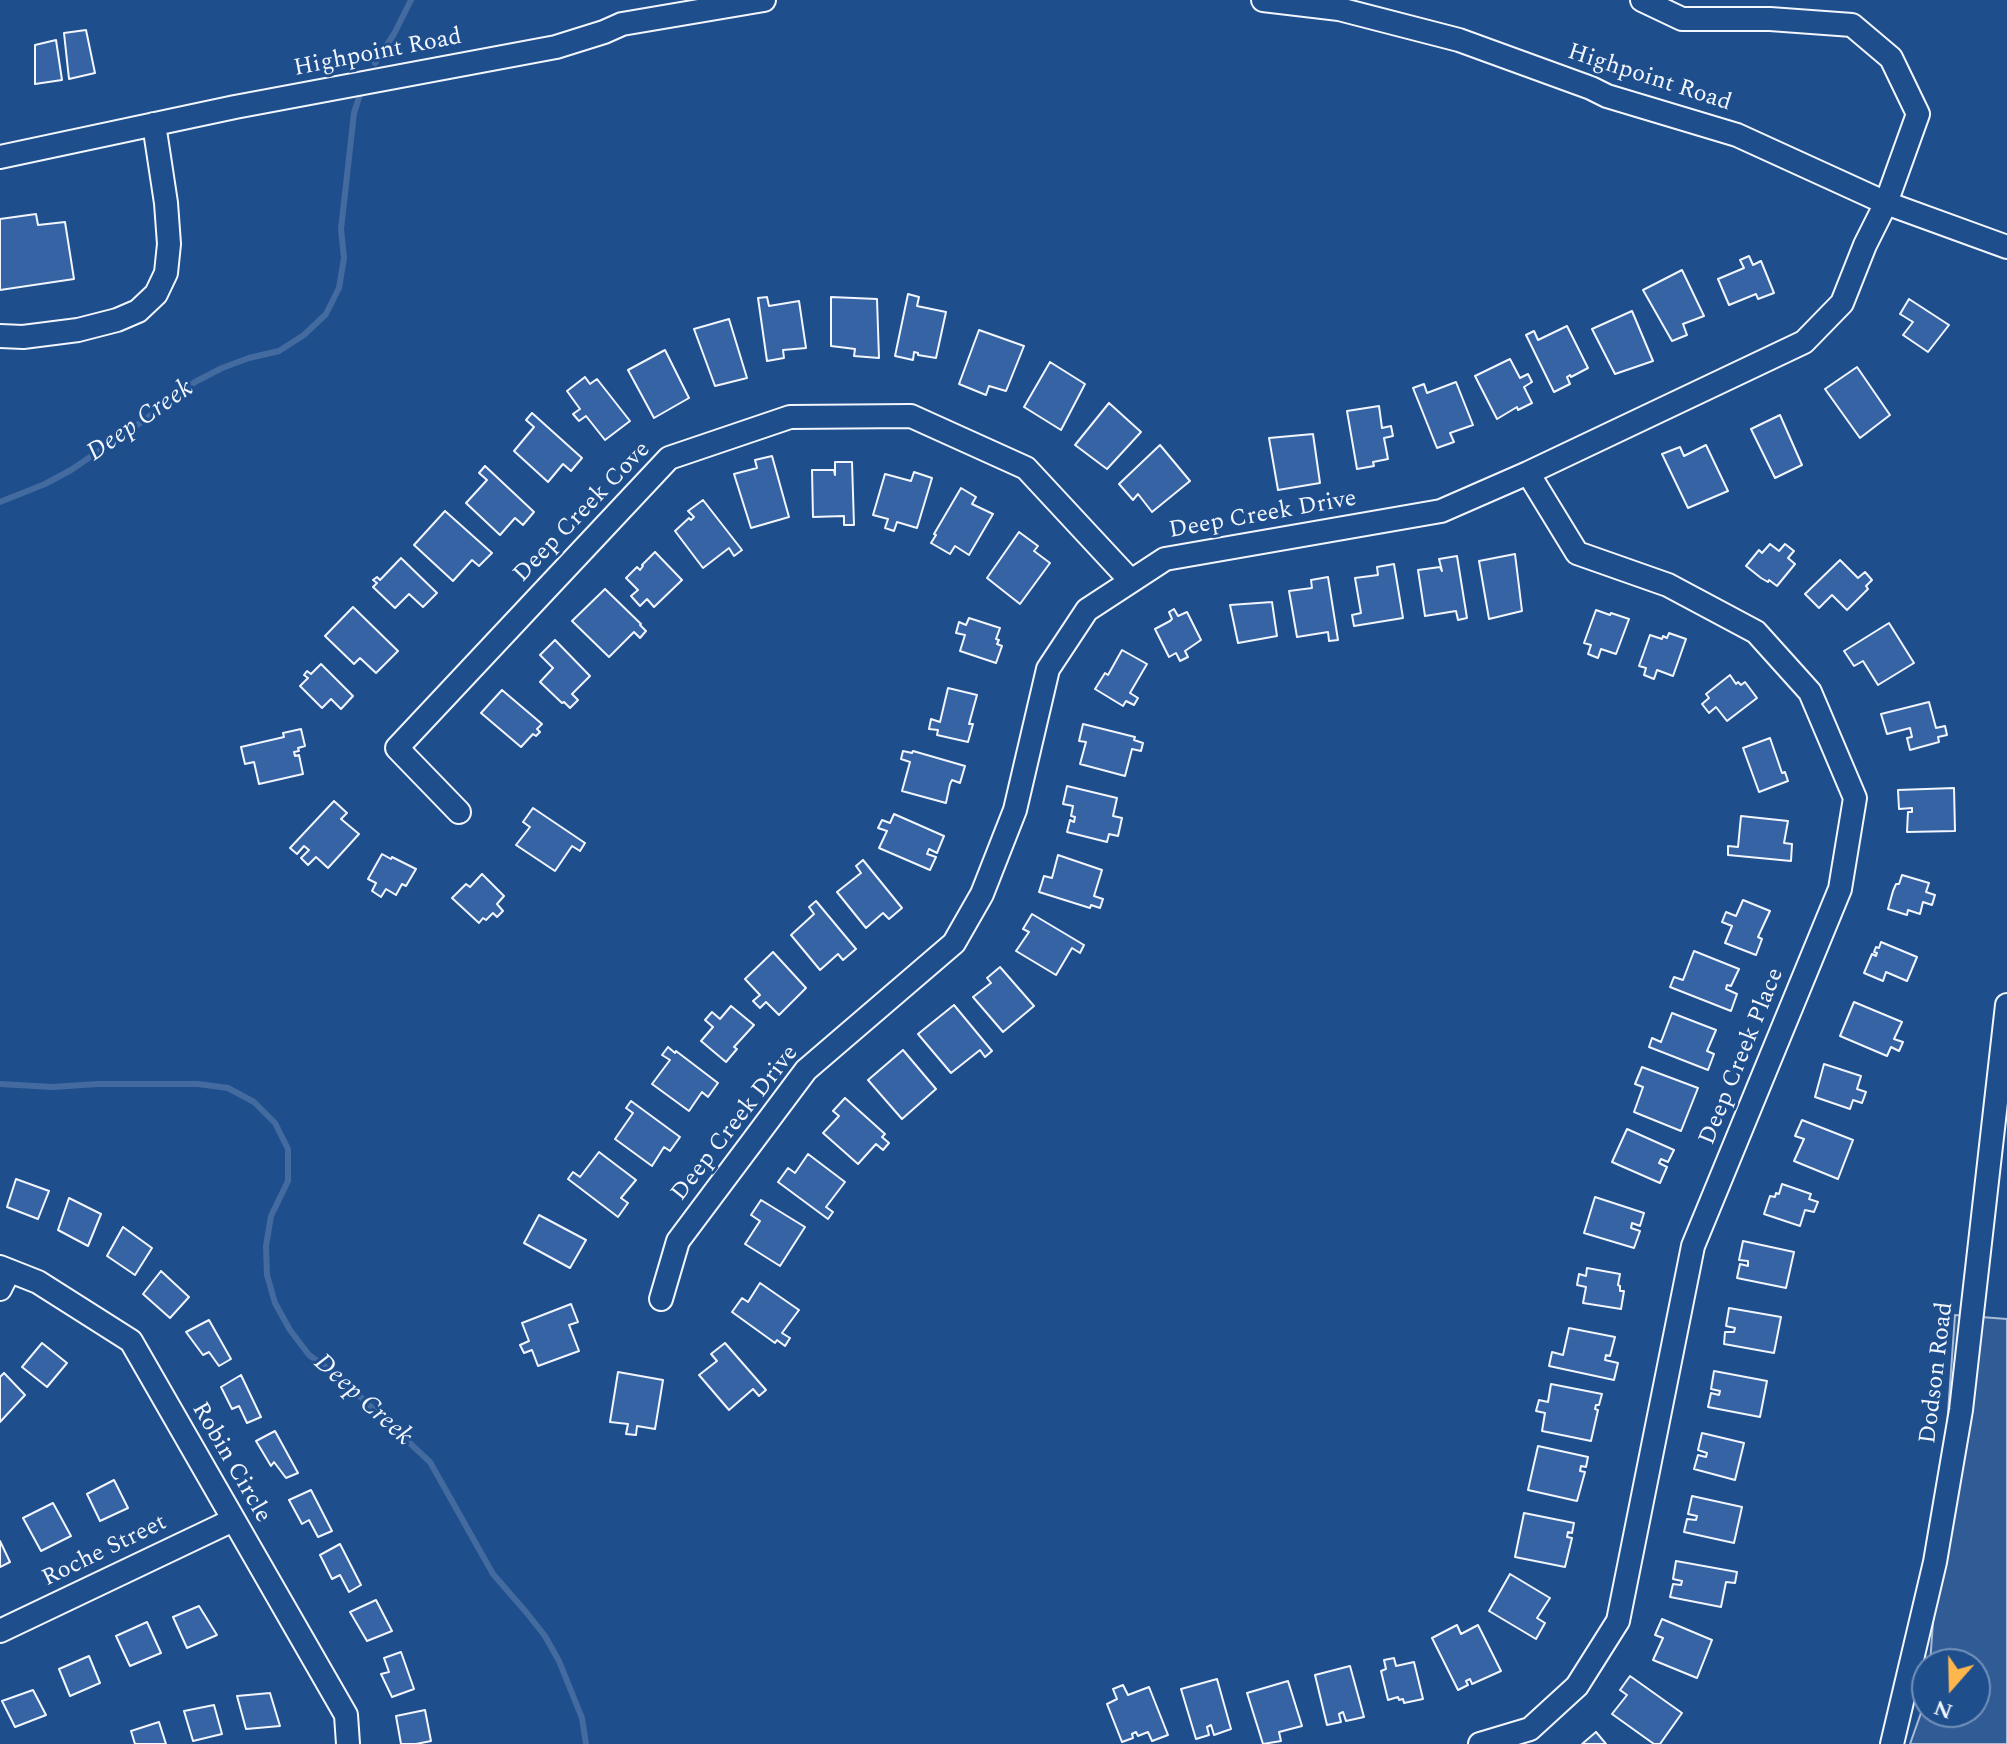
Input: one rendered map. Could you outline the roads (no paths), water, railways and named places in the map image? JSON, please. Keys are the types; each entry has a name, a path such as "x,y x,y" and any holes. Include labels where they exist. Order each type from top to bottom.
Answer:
{"street":[{"name":"Highpoint Road","path":"0,157 235,107 556,47 622,24 764,0"},
{"name":"Highpoint Road","path":"1263,0 1339,9 1459,40 1607,96 1737,135 1886,203 2007,247"},
{"name":"Deep Creek Drive","path":"661,1299 678,1241 806,1070 954,943 982,894 1015,810 1048,669 1087,610 1165,559 1441,511 1804,342 1842,303 1886,203 1918,114 1891,58 1852,25 1770,19 1682,19 1642,0"},
{"path":"0,336 23,337 78,330 117,320 138,311 156,294 166,273 169,244 154,124"},
{"name":"Deep Creek Cove","path":"459,812 397,748 669,458 790,417 911,416 1026,468 1131,581"},
{"name":"Deep Creek Place","path":"1480,1744 1530,1729 1577,1686 1618,1621 1693,1246 1840,889 1855,798 1810,692 1756,632 1668,585 1577,553 1528,473"},
{"name":"Dodson Road","path":"1892,1744 1935,1562 1961,1410 2007,1005"},
{"name":"Robin Circle","path":"3,1276 38,1282 131,1341 346,1715 348,1744"},
{"name":"Roche Street","path":"0,1631 233,1520"}],"waterway":[{"name":"Deep Creek","path":"375,63 411,0"},
{"name":"Deep Creek","path":"0,502 71,470 195,382 249,358 279,351 304,335 326,314 339,288 344,258 341,229 354,113 362,88"},
{"name":"Deep Creek","path":"0,1084 52,1087 198,1084 228,1088 254,1102 275,1123 288,1149 288,1181 271,1216 266,1246 267,1275 275,1303 309,1355 337,1375 430,1462 493,1574 545,1636 559,1661 582,1718 586,1744"}]}
